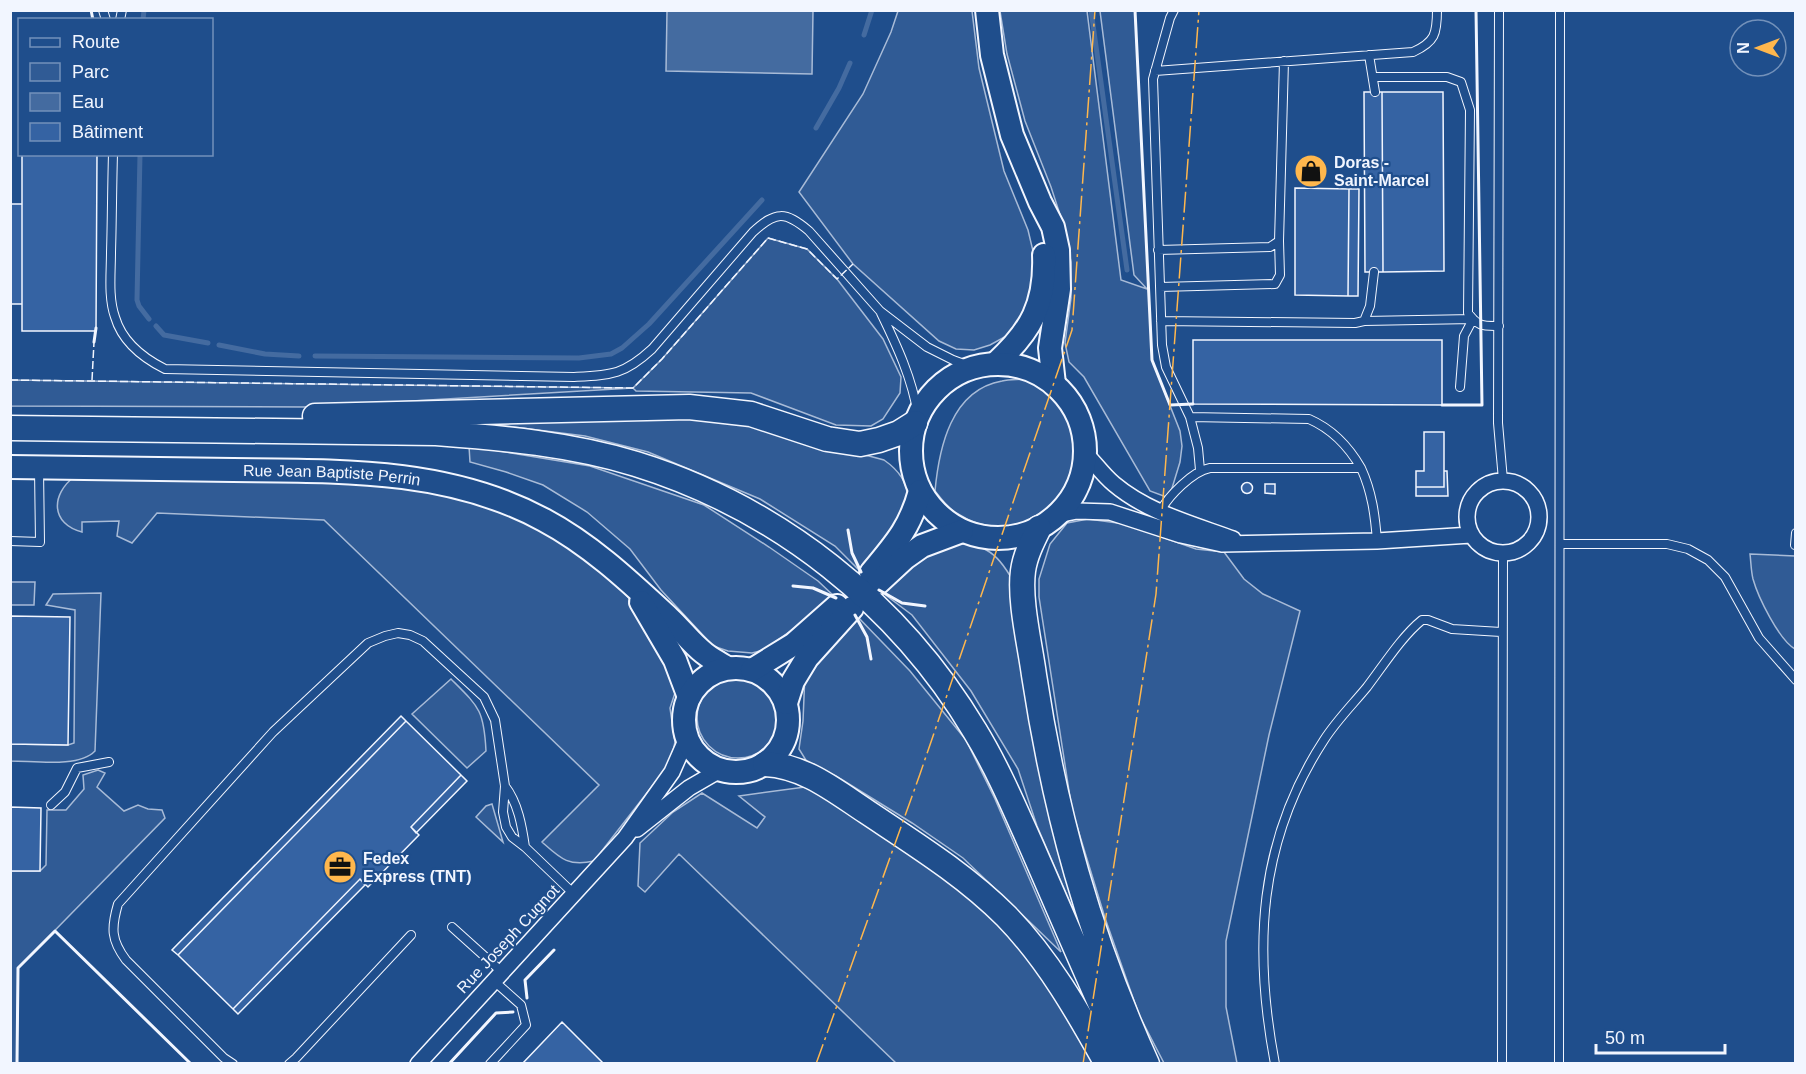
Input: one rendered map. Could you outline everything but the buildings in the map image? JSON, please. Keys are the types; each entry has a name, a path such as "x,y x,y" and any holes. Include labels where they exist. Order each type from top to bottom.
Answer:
{"main road":[{"path":"987,10 992,55 1012,135 1053,227 1058,250 1059,289 1050,348 1054,384"},
{"path":"996,363 1016,345 1025,333 1039,301 1044,260 1040,202"},
{"path":"1048,522 1024,534 1001,538 977,536 962,531 938,514 920,491 914,475 911,440 917,419 927,399 940,385 972,367 996,363 1012,364 1027,369 1054,384 1067,398 1077,415 1083,434 1085,453 1083,471 1077,487 1069,502 1048,522 1026,558 1023,590 1048,764 1065,837 1088,916 1126,1019 1147,1064"},
{"path":"82,429 183,418 689,407 751,414 826,440 860,444 899,433 917,419"},
{"path":"10,428 436,433 498,437 566,447 635,464 698,486 757,515 802,544 848,579 906,636 942,679 976,733 1008,794 1128,1064"},
{"name":"Rue Jean Baptiste Perrin","path":"10,467 372,473 422,479 490,496 544,519 594,552 671,619 705,654 727,668"},
{"path":"920,491 909,524 874,578 922,546 962,531"},
{"name":"Rue Jean Baptiste Perrin","path":"627,580 675,660 689,697"},
{"path":"753,670 794,645 848,603 807,658 793,681 786,704"},
{"path":"727,668 753,670 773,683 786,704 789,717 785,737 775,755 765,764 751,771 736,773 720,770 706,763 694,752 687,738 684,724 689,697 699,683 712,674 727,668"},
{"path":"765,764 780,765 813,777 927,852 988,899 1007,917 1063,988 1107,1064"}],"street":[{"path":"1085,453 1114,484 1160,512 1191,525 1247,543"},
{"path":"1503,480 1521,485 1534,499 1539,517 1534,535 1521,548 1503,553 1484,548 1471,535 1466,517 1471,499 1484,485 1503,480"},
{"path":"1048,522 1077,511 1110,512 1222,544 1377,541 1471,535"},
{"name":"Rue Joseph Cugnot","path":"418,1064 625,837 672,772 687,738"},
{"name":"Rue Joseph Cugnot","path":"625,837 689,788 720,770"}],"lane":[{"path":"1174,10 1153,79 1162,345 1166,367 1190,417 1198,448 1200,470"},
{"path":"1155,71 1413,52 1428,45 1437,29 1437,10"},
{"path":"1500,10 1498,423 1503,480"},
{"path":"1559,1064 1560,10"},
{"path":"1369,55 1375,92"},
{"path":"1160,287 1275,284 1280,275 1284,62"},
{"path":"1374,77 1447,77 1461,82 1470,110 1468,313 1481,326 1499,326"},
{"path":"113,156 111,283 115,318 138,353 165,369 574,376 600,376 619,372 636,364 651,349 753,232 765,221 780,216 795,219 809,231 880,312 927,347 972,367"},
{"path":"1158,250 1270,247 1279,241"},
{"path":"1364,321 1370,306 1374,272"},
{"path":"880,312 905,366 915,396 917,419"},
{"path":"1161,321 1355,323 1473,319"},
{"path":"1460,387 1464,336 1473,319"},
{"path":"1190,417 1278,417 1309,419 1324,425 1353,452 1368,483 1374,505 1377,541"},
{"path":"10,541 40,542 39,468"},
{"path":"1160,512 1165,502 1200,470 1210,468 1361,468"},
{"path":"1795,545 1796,533"},
{"path":"1560,544 1667,544 1688,549 1708,560 1725,577 1759,638 1796,680"},
{"path":"1502,1064 1501,632 1503,553"},
{"path":"1275,1064 1268,1026 1263,976 1266,897 1276,844 1305,772 1325,737 1412,628 1422,620 1452,629 1501,632"},
{"path":"233,1064 224,1058 126,960 118,950 112,933 113,918 118,904 273,732 368,643 398,633 423,640 484,697 495,720 505,786 503,812 506,827 512,837 574,894"},
{"path":"51,805 65,792 77,768 109,762"},
{"path":"505,786 516,807 525,847"},
{"path":"452,927 498,976 521,1005 526,1025 490,1064"},
{"path":"289,1064 411,935"}],"green space":[{"path":"898,11 972,11 979,68 1004,171 1028,230 1033,251 1033,279 1027,307 1012,333 990,345 974,350 956,349 939,341 853,264 799,192 863,94"},
{"path":"1000,11 1087,11 1121,280 1147,289 1134,275 1100,11 1135,11 1152,360 1180,431 1182,446 1180,462 1169,498 1150,491 1084,377 1069,362 1065,343 1071,298 1071,262 1064,227 1051,187 1025,121 1007,54"},
{"path":"768,238 807,249 837,279 883,339 901,377 900,393 883,419 871,426 836,425 751,393 636,391 633,388 662,359"},
{"path":"1026,379 1050,393 1061,405 1070,421 1075,455 1070,477 1059,496 1043,511 1024,522 1003,526 980,524 954,512 935,491 945,440 959,408 971,396 985,387 1002,381"},
{"path":"11,380 633,388 309,407 11,406"},
{"path":"723,417 884,460 899,474 906,488 907,503 903,517 895,532 862,573 835,546 760,499 648,452 585,436 474,422"},
{"path":"469,446 590,466 704,505 818,581 836,598 764,650 752,653 728,651 713,646 661,590 630,549 587,512 543,485 470,462"},
{"path":"75,476 371,481 488,504 560,535 603,570 637,607 656,639 676,690 670,708 675,742 672,756 664,771 594,861 577,863 565,860 542,842 599,785 324,520 157,513 132,543 117,536 119,521 82,522 82,532 64,523 57,508 58,500 61,492"},
{"path":"1088,519 1125,524 1196,549 1224,552 1244,579 1263,594 1300,611 1269,735 1226,941 1226,1007 1237,1063 1164,1063 1139,1015 1105,918 1072,810 1039,597 1039,579 1050,544 1067,523"},
{"path":"945,541 969,544 993,554 1013,581 1095,960 1037,826 1018,769 971,691 912,615 879,590"},
{"path":"1750,554 1795,556 1795,649 1782,637 1764,607 1753,579"},
{"path":"11,582 35,582 34,605 11,605"},
{"path":"101,593 95,751 78,760 67,762 11,761 11,744 68,745 74,743 75,610 46,605 53,594"},
{"path":"855,614 910,671 966,740 995,799 1061,952 963,858 836,776 807,762 799,749 805,673"},
{"path":"738,676 754,679 767,688 776,701 779,717 776,733 767,746 754,755 738,758 722,755 709,746 700,733 697,717 700,701 709,688 722,679"},
{"path":"451,679 474,703 484,726 486,751 467,768 412,714"},
{"path":"98,770 105,773 97,787 124,811 138,805 148,809 162,810 165,818 18,968 17,1063 11,1064 11,871 40,871 46,865 47,810 66,810 84,789 83,775"},
{"path":"805,787 826,795 933,863 1029,952 1095,1063 896,1063 679,854 645,892 638,886 640,843 673,812 702,793 757,828 765,817 739,796"},
{"path":"492,804 503,842 476,817 486,806"}],"water":[{"path":"667,11 813,11 812,74 666,71"}],"waterway":[{"path":"143,18 144,10"},
{"path":"864,35 872,10"},
{"path":"1091,10 1127,270"},
{"path":"816,128 839,88 850,63"},
{"path":"140,156 137,300 149,319"},
{"path":"315,356 579,358 611,354 622,348 649,324 762,200"},
{"path":"156,326 164,335 208,343"},
{"path":"219,345 265,354 299,356"}],"fence":[{"path":"10,380 633,388 662,359 768,238 807,249 837,279 853,264"},
{"path":"92,380 94,342"}],"wall":[{"path":"91,10 93,18"},
{"path":"1135,10 1152,360 1170,405 1193,404"},
{"path":"1442,405 1482,405 1476,10"},
{"path":"94,342 96,328"},
{"path":"848,530 852,553 861,572"},
{"path":"793,586 813,588 836,598"},
{"path":"879,590 902,603 925,606"},
{"path":"855,615 867,637 871,659"},
{"path":"17,1064 18,968 55,931 191,1064"},
{"path":"527,998 525,980 554,950"},
{"path":"449,1064 496,1013 513,1012"}],"power":[{"path":"816,1064 920,774 1072,330 1095,10"},
{"path":"1083,1064 1156,594 1199,10"}],"place":[{"name":"Doras - Saint-Marcel","path":"1311,171"},
{"name":"Fedex Express (TNT)","path":"340,867"}]}
